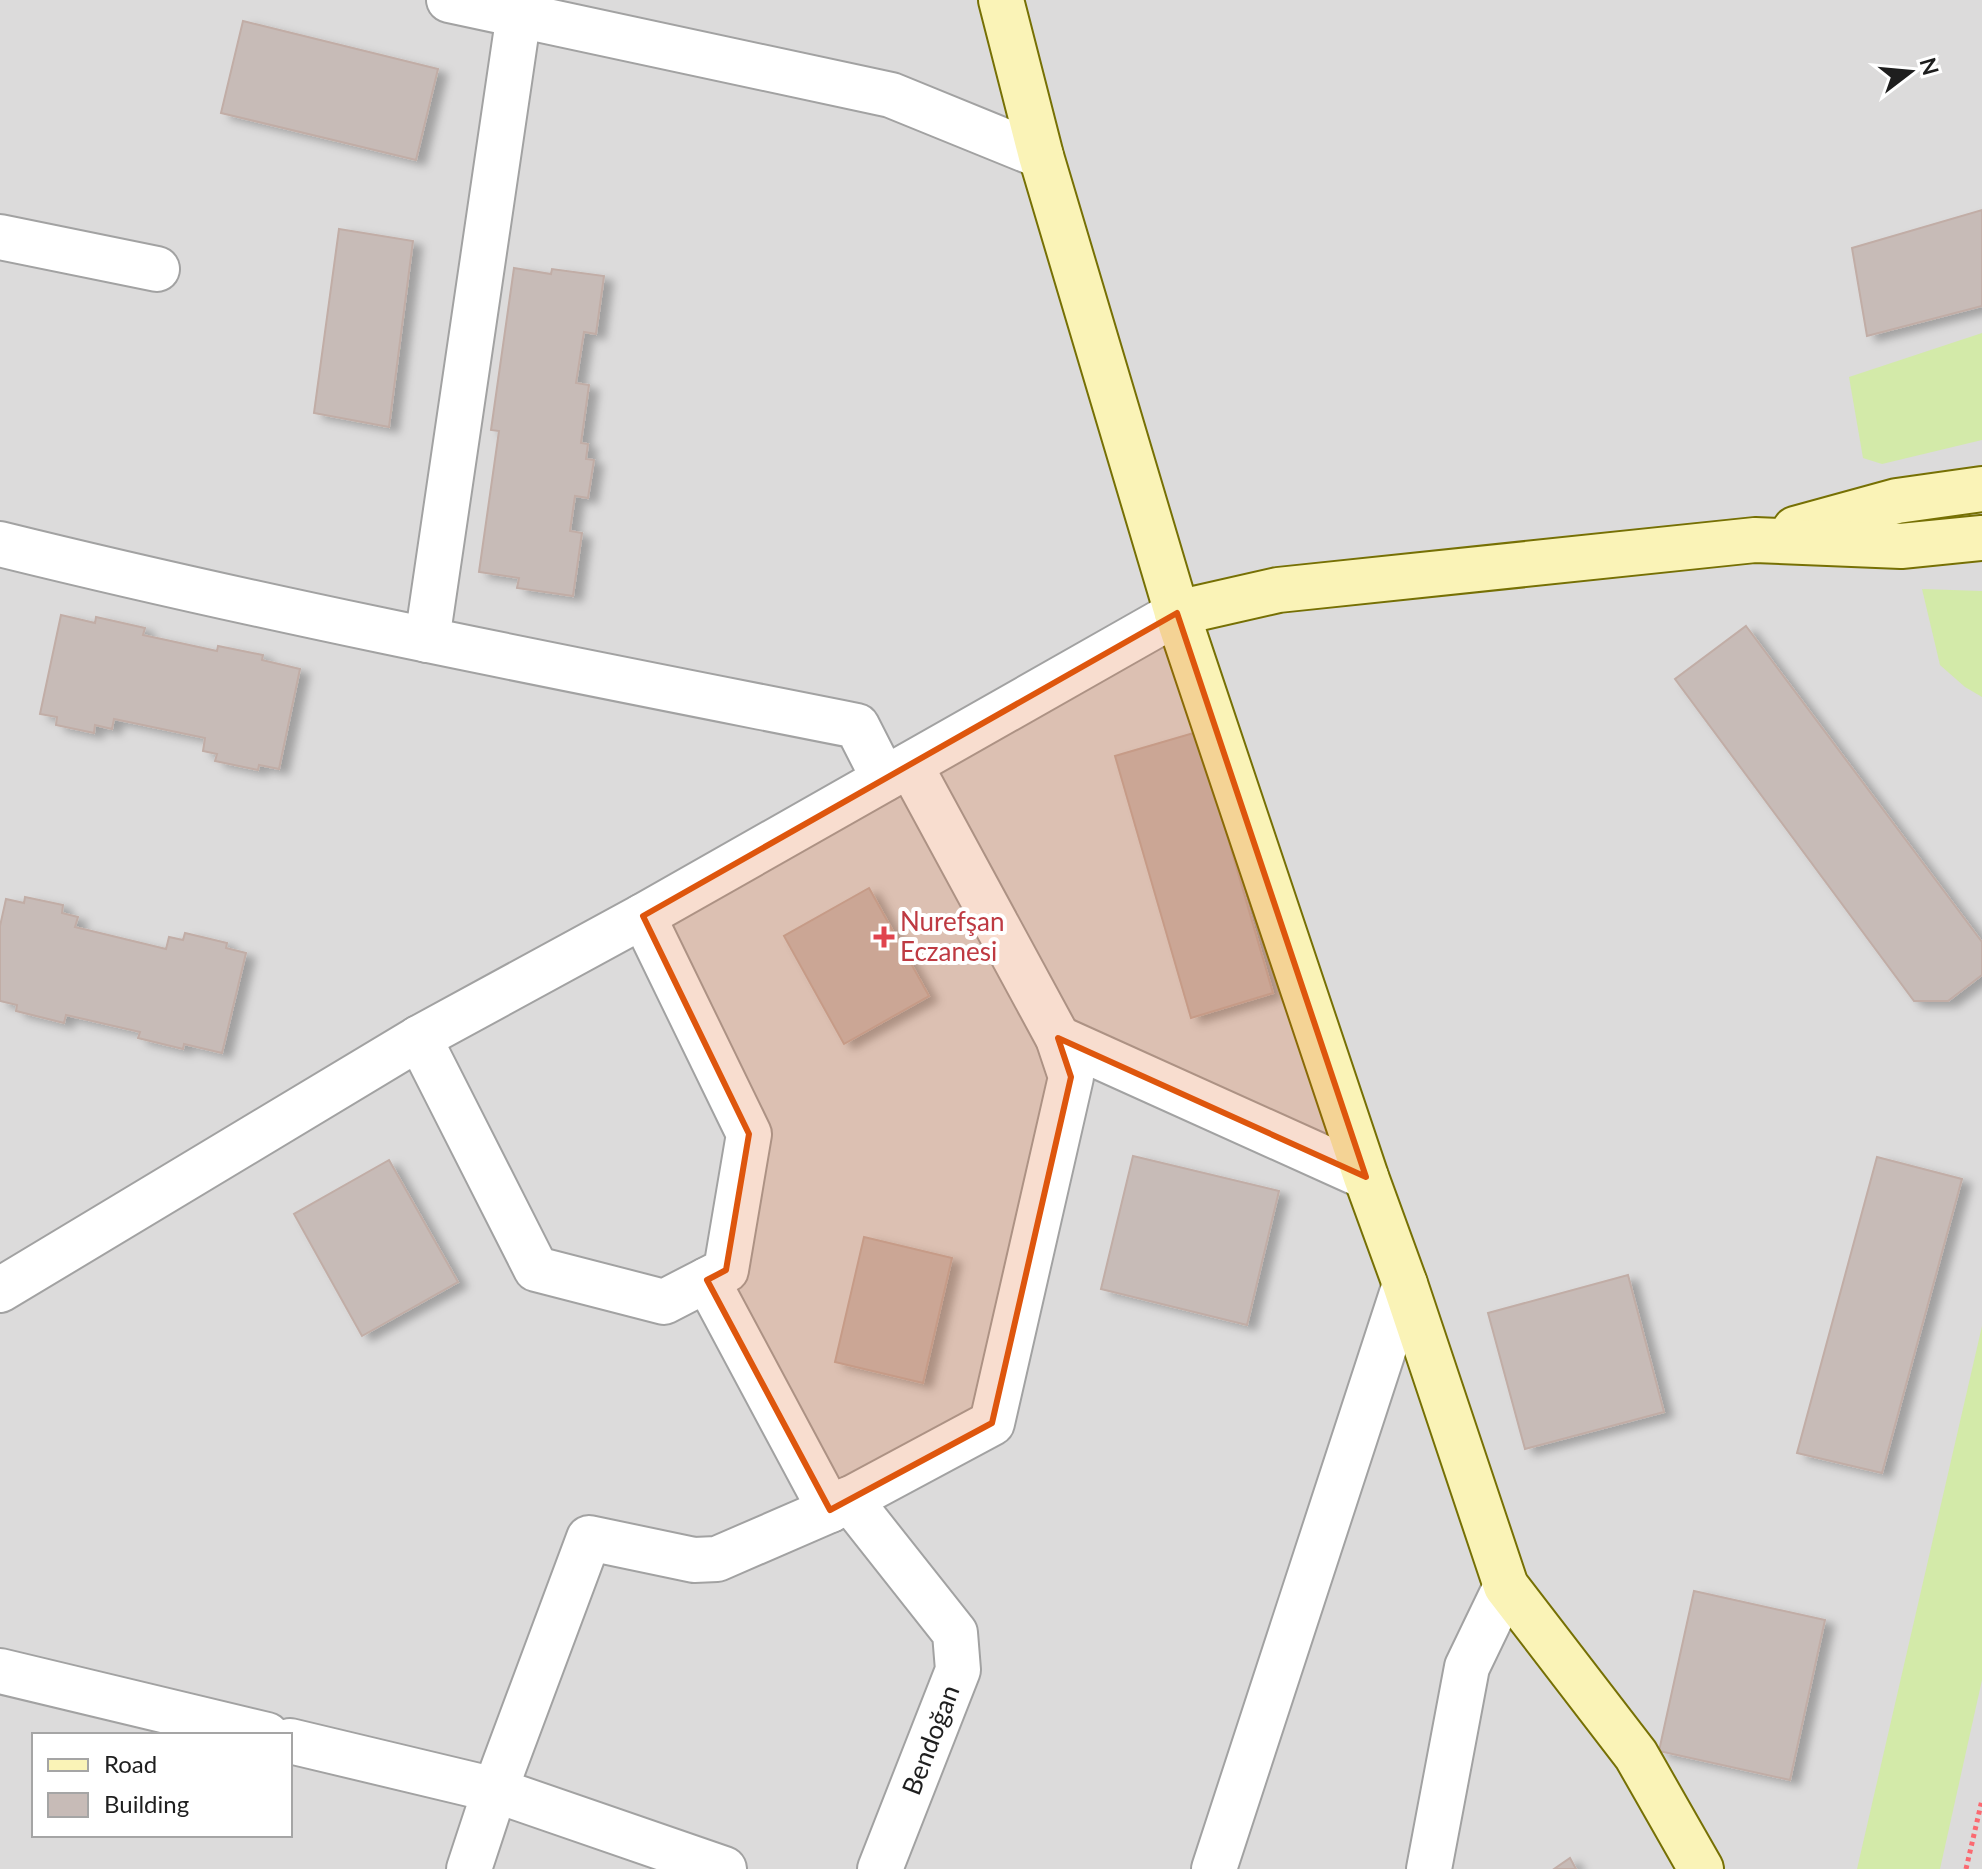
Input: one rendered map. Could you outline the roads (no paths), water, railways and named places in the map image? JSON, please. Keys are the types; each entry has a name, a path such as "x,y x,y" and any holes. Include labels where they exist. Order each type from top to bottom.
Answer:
{"street":[{"path":"449,0 520,8 891,95 1041,156"},
{"path":"1001,0 1041,156 1177,613 1506,1586 1636,1755 1701,1869"},
{"path":"427,640 520,8"},
{"path":"0,237 157,269"},
{"path":"1755,540 1897,501 1982,489"},
{"path":"0,1290 419,1038 643,916 1177,613 1278,590 1755,540 1901,546 1982,538"},
{"path":"0,544 144,580 857,726 897,772 1058,1038 1071,1077 992,1423 840,1504 717,1559 694,1560 589,1538 495,1790 469,1869"},
{"path":"419,1038 536,1269 664,1302 726,1270 749,1134 643,916"},
{"path":"1058,1038 1366,1177"},
{"name":"Bendoğan","path":"707,1280 840,1504 955,1633 958,1670 880,1869"},
{"path":"1214,1869 1405,1284"},
{"path":"1429,1869 1467,1667 1506,1586"},
{"path":"0,1671 259,1733"},
{"path":"292,1741 495,1790 724,1869"}],"place":[{"name":"Nurefşan Eczanesi","path":"884,937"}]}
